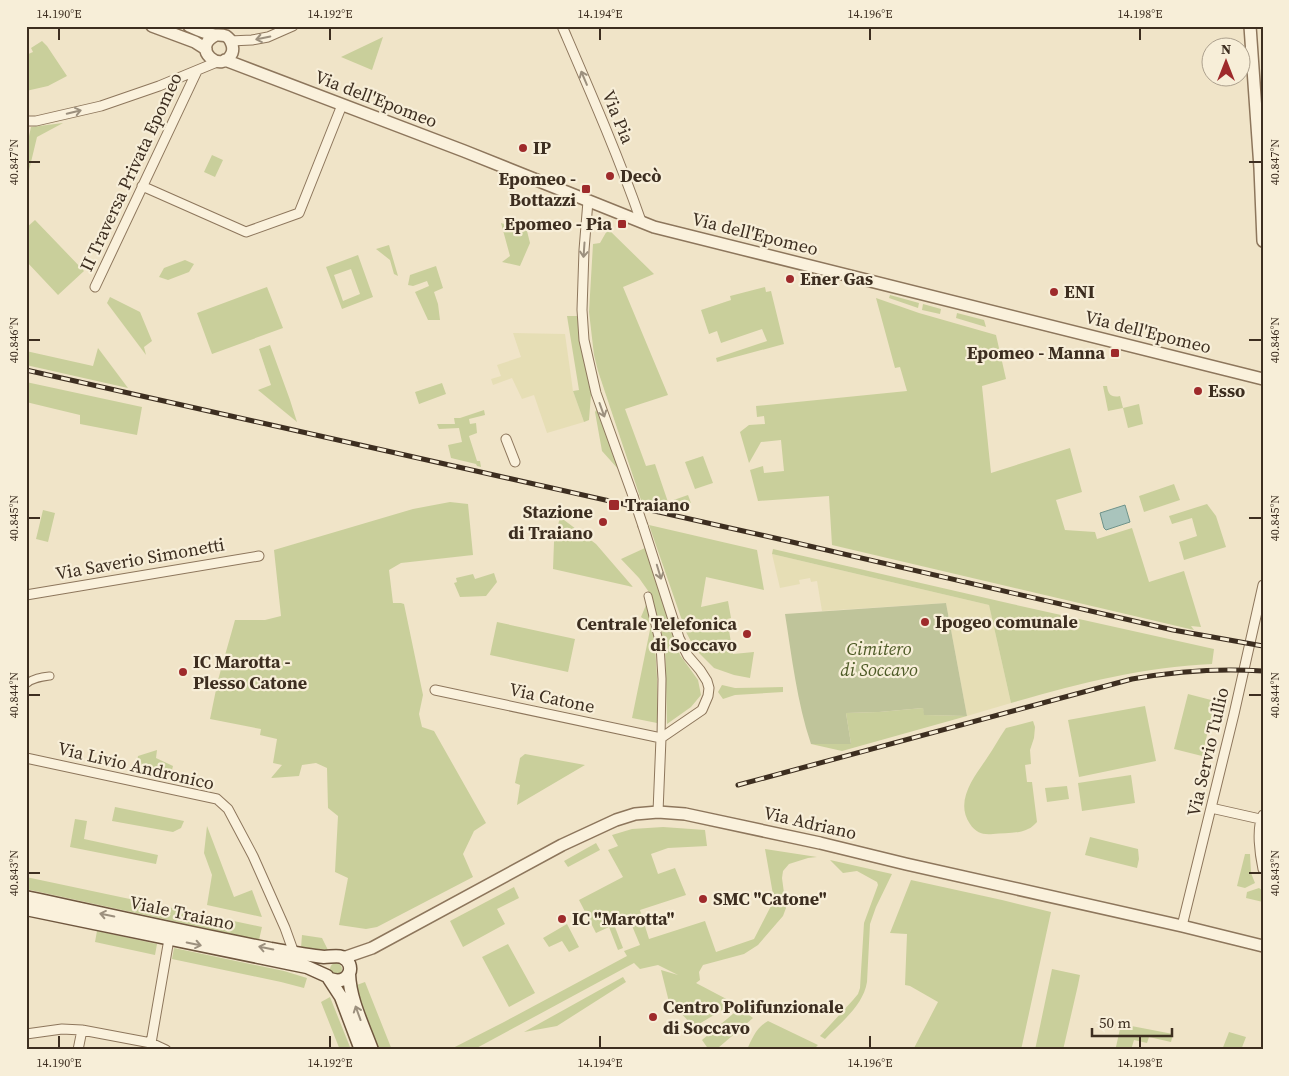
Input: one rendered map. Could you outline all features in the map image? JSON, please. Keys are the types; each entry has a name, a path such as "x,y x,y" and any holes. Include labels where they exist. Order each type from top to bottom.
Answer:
{"main road":[{"name":"Viale Traiano","path":"26,897 307,967 329,978"},
{"name":"Viale Traiano","path":"26,909 170,934 337,958"},
{"path":"361,1050 341,997 329,978 325,967 328,960 337,958 349,963 349,986 372,1050"},
{"path":"329,978 340,981 346,978 350,972"}],"street":[{"name":"Via dell'Epomeo","path":"152,26 194,42 213,59 255,71 342,104 654,227 1263,379"},
{"path":"26,121 36,121 101,106 197,71 213,59 232,54 232,44 225,36 209,34 189,26"},
{"path":"232,44 268,37 292,26"},
{"name":"Via Pia","path":"562,26 596,106 640,221"},
{"path":"1250,26 1263,241"},
{"path":"213,59 206,44 208,40 216,35"},
{"name":"Via dell'Epomeo","path":"232,44 242,60 255,71"},
{"name":"II Traversa Privata Epomeo","path":"94,287 197,71"},
{"path":"142,186 246,232 299,213 342,104"},
{"path":"588,201 582,310 584,340 596,393 633,496 679,638 688,656 707,681 709,688 702,710 661,738"},
{"path":"506,439 515,462"},
{"name":"Via Saverio Simonetti","path":"26,595 259,556"},
{"name":"Via Servio Tullio","path":"1182,926 1234,714 1263,585"},
{"path":"648,596 660,645 662,679 658,812"},
{"path":"26,684 30,680 50,676"},
{"name":"Via Catone","path":"435,690 661,738"},
{"name":"Via Livio Andronico","path":"26,758 217,799 228,809 253,856 294,953"},
{"path":"1211,808 1262,817 1260,842 1263,869"},
{"name":"Via Adriano","path":"350,972 360,958 372,948 571,841 616,820 635,814 658,812 685,814 710,819 1263,946"},
{"path":"151,1043 170,934"},
{"name":"Via Adriano","path":"337,958 372,948"},
{"path":"26,1034 62,1029 82,1030 151,1043 166,1050"},
{"path":"78,1050 82,1030"}],"shaded area":[{"path":"513,333 565,334 573,391 584,422 547,433 534,395 522,399 512,378 493,385 491,379 501,376 497,365 521,357"},
{"path":"772,554 989,605 1011,703 967,716 946,603 822,611 817,581 811,582 810,578 799,580 800,584 780,588"}],"green space":[{"path":"383,37 372,70 341,57"},
{"path":"42,41 67,76 48,86 26,91 26,55 33,52 31,48"},
{"path":"63,123 37,137 26,183 26,150 31,127"},
{"path":"212,155 223,160 215,177 204,172"},
{"path":"35,220 84,271 58,295 26,261 26,228"},
{"path":"501,223 527,231 530,243 520,266 502,262 510,256"},
{"path":"608,229 654,274 623,287 668,395 625,409 646,466 655,464 668,502 688,495 691,503 676,508 641,500 594,355 589,312 593,244 600,243"},
{"path":"389,245 398,276 394,274 390,260 376,249"},
{"path":"358,255 373,297 342,309 326,267","holes":["351,269 360,294 343,301 334,275"]},
{"path":"185,260 194,264 189,272 168,280 159,277 164,268"},
{"path":"436,266 443,288 434,292 440,320 428,320 415,292 429,286 427,281 413,286 408,285 410,275"},
{"path":"267,287 283,328 212,354 197,313"},
{"path":"765,287 766,292 771,291 784,344 717,362 716,358 767,341 762,329 721,343 717,331 709,334 701,310 731,300 730,296"},
{"path":"890,295 919,303 918,308 889,298"},
{"path":"110,297 140,312 152,341 144,347 146,355 107,303"},
{"path":"876,298 919,313 996,335 1006,379 982,386 991,473 1070,448 1082,492 1056,500 1065,530 1095,532 1097,539 1132,528 1149,582 1184,571 1201,627 1191,626 1194,630 832,545 829,496 758,501 750,470 763,466 764,473 784,471 781,440 761,442 749,463 740,432 749,425 765,424 764,416 757,417 756,406 907,391 900,367 895,368"},
{"path":"923,304 941,309 940,314 922,310"},
{"path":"957,313 984,320 986,327 956,318"},
{"path":"567,316 579,316 592,382 589,420 584,422 573,391 579,390"},
{"path":"270,345 297,422 258,390 271,385 259,349"},
{"path":"98,348 128,388 26,365 26,351 93,366"},
{"path":"26,382 142,407 137,435 80,424 80,415 26,402"},
{"path":"442,383 446,394 419,404 415,392"},
{"path":"1103,386 1107,386 1112,396 1120,396 1123,408 1108,411"},
{"path":"1139,404 1143,424 1128,428 1123,408"},
{"path":"599,406 619,470 602,451 595,412"},
{"path":"484,410 485,415 469,419 470,424 476,423 477,433 469,436 477,461 480,461 481,467 451,458 448,445 462,442 459,428 439,429 437,424 455,424 454,418 460,418"},
{"path":"703,456 713,483 695,489 685,462"},
{"path":"1174,484 1180,500 1144,512 1139,496"},
{"path":"450,502 468,504 473,555 401,563 389,570 393,603 404,604 423,695 419,714 422,727 434,731 486,823 474,831 463,854 473,877 377,927 366,929 339,925 348,878 335,872 338,816 328,808 327,768 316,763 302,765 299,776 271,778 282,765 273,763 277,739 260,735 261,729 210,719 218,680 235,620 265,620 281,616 274,550 413,509"},
{"path":"1207,504 1216,516 1226,547 1184,560 1179,542 1197,536 1192,518 1172,524 1169,516"},
{"path":"43,510 55,513 48,542 36,539"},
{"path":"560,517 596,544 633,587 553,569 554,542"},
{"path":"649,525 757,550 764,590 706,577 701,607 728,601 731,618 727,619 733,654 754,652 750,678 714,668 695,649 686,632"},
{"path":"645,548 680,655 698,680 701,695 691,707 667,724 665,645 651,595 639,578 621,559"},
{"path":"773,549 1214,649 1212,664 1135,673 1061,689 1011,703 989,605 772,554"},
{"path":"494,573 497,582 486,596 460,597 454,583 457,582 456,578 473,574 475,579"},
{"name":"Cimitero di Soccavo","path":"946,603 967,716 924,715 923,708 846,713 851,744 811,744 798,696 785,614"},
{"path":"646,605 654,631 657,723 632,718 651,625 641,617"},
{"path":"497,622 575,639 568,672 490,655"},
{"path":"722,685 735,688 783,687 783,692 735,695 723,699 718,692"},
{"path":"1188,694 1215,701 1202,756 1174,749"},
{"path":"1145,706 1156,761 1079,777 1068,720"},
{"path":"923,708 925,715 967,716 842,751 811,744 851,744 846,713"},
{"path":"1033,721 1035,727 1030,750 1031,764 1025,765 1027,782 1032,782 1037,822 1030,828 1020,832 980,833 972,827 966,815 964,807 968,789 1006,728"},
{"path":"157,750 156,758 173,766 170,778 135,771 138,756"},
{"path":"525,754 585,765 517,805 520,785 515,783 520,758"},
{"path":"1131,775 1135,803 1082,811 1078,783"},
{"path":"1067,786 1069,799 1047,802 1045,788"},
{"path":"115,807 184,821 181,828 173,832 112,821"},
{"path":"75,819 87,821 84,839 158,855 156,864 70,847"},
{"path":"207,826 234,897 252,890 262,917 207,905 212,875 204,853"},
{"path":"663,827 705,830 707,846 668,848 651,854 658,874 675,868 686,895 640,910 649,939 705,921 716,952 754,939 774,900 765,849 817,857 789,864 783,871 782,878 786,908 783,916 758,945 744,954 703,965 699,972 700,980 696,983 734,1003 694,1027 678,1010 672,1000 669,1002 661,970 678,975 658,965 640,969 634,963 473,1050 449,1050 627,956 624,951 640,945 630,921 615,927 623,948 618,950 609,927 596,933 579,900 623,877 608,850 618,846 612,835 632,829"},
{"path":"1090,837 1138,849 1139,859 1137,868 1085,855"},
{"path":"596,843 600,850 568,867 564,861"},
{"path":"1245,854 1250,854 1251,873 1255,883 1245,888 1237,886"},
{"path":"830,860 892,874 870,924 865,991 856,1006 825,1039 820,1036 858,994 864,923 878,885 877,882 857,871 843,873"},
{"path":"26,877 262,927 259,940 26,889"},
{"path":"911,880 1051,912 1021,1050 913,1050 938,1002 905,985 907,934 890,933"},
{"path":"514,887 519,898 497,909 505,924 463,947 450,921"},
{"path":"1259,888 1263,891 1263,902 1246,898 1247,892"},
{"path":"567,924 579,947 569,952 562,941 549,947 543,938"},
{"path":"97,931 157,944 155,955 95,942"},
{"path":"302,935 322,938 329,952 301,948"},
{"path":"508,944 535,993 509,1007 482,957"},
{"path":"174,948 284,971 307,978 304,988 172,959"},
{"path":"334,963 338,963 342,969 338,975 334,975 330,971 330,967"},
{"path":"1052,969 1080,975 1078,985 1063,1050 1035,1050"},
{"path":"623,977 626,982 557,1026 524,1032"},
{"path":"365,982 392,1050 378,1050 354,986"},
{"path":"330,997 351,1050 340,1050 321,1002"},
{"path":"740,1008 753,1018 718,1048 709,1050 702,1040"},
{"path":"768,1021 818,1045 813,1050 747,1050 758,1030"},
{"path":"1121,1024 1173,1034 1171,1042 1149,1037 1147,1043 1134,1040 1131,1050 1117,1050"},
{"path":"1229,1032 1246,1037 1241,1050 1222,1050"}],"water":[{"path":"1125,505 1130,522 1106,530 1100,513"}],"railway":[{"path":"26,370 779,539 1173,630 1263,646"},
{"path":"738,785 1132,679 1197,671 1263,671"}],"place":[{"name":"IP","path":"523,148"},
{"name":"Decò","path":"610,176"},
{"name":"Epomeo - Bottazzi","path":"586,189"},
{"name":"Epomeo - Pia","path":"622,224"},
{"name":"Ener Gas","path":"790,279"},
{"name":"ENI","path":"1054,292"},
{"name":"Epomeo - Manna","path":"1115,353"},
{"name":"Esso","path":"1198,391"},
{"name":"Traiano","path":"614,505"},
{"name":"Stazione di Traiano","path":"603,522"},
{"name":"Ipogeo comunale","path":"925,622"},
{"name":"Centrale Telefonica di Soccavo","path":"747,634"},
{"name":"IC Marotta - Plesso Catone","path":"183,672"},
{"name":"SMC \"Catone\"","path":"703,899"},
{"name":"IC \"Marotta\"","path":"562,919"},
{"name":"Centro Polifunzionale di Soccavo","path":"653,1017"}]}
